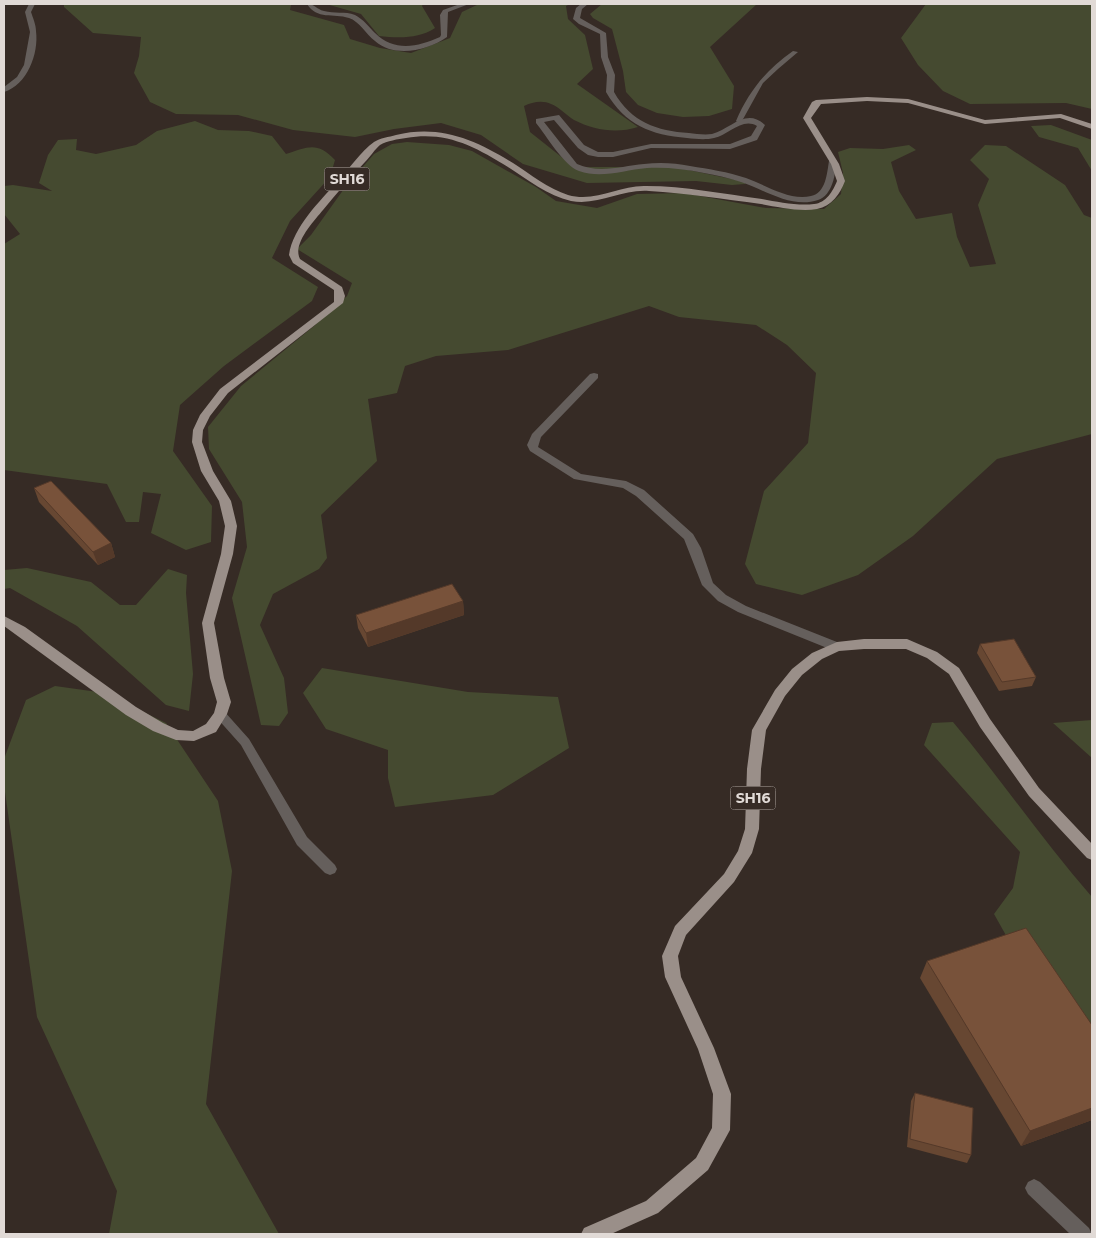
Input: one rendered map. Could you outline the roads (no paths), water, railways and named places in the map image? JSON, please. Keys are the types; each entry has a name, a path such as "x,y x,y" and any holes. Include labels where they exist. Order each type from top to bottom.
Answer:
{"main road":[{"name":"SH16","path":"220,714 224,702 217,678 208,623 227,554 231,526 225,501 207,471 197,442 198,430 205,415 224,392 338,303 339,290 296,261 293,254 304,228 377,144 409,134 422,133 438,132 460,138 487,150 569,198 593,201 624,191 643,188 689,192 775,204 819,207 836,194 841,181 833,161 814,134 807,118 815,104 819,102 908,101 986,122 1061,116 1092,127"},
{"path":"4,620 21,630 131,711 158,728 176,735 194,736 211,728 220,714"},
{"name":"SH16","path":"590,1234 652,1206 702,1164 720,1130 722,1094 706,1048 673,977 670,956 680,931 729,878 745,853 752,829 754,769 759,730 780,693 797,672 817,656 837,647 864,644 907,644 932,655 954,670 985,724 1034,792 1092,854"}],"street":[{"path":"4,90 20,78 28,65 32,32 28,12 32,4"},
{"path":"310,4 312,9 322,13 355,18 381,43 402,48 417,47 445,36 443,15 445,11 466,4"},
{"path":"585,4 579,8 576,19 603,33 605,60 612,78 609,86 610,92 617,102 648,129 663,133 710,136 719,134 739,121 752,120 761,125 754,138 736,145 712,148 653,146 602,155 585,149 556,118 547,118 539,122 574,166 586,171 596,172 662,165 682,167 742,180 786,197 814,198 823,193 831,176 833,161"},
{"path":"594,376 536,436 532,444 534,449 578,477 626,485 640,493 688,537 695,548 708,585 722,598 742,609 837,647"},
{"path":"1034,1188 1083,1234"}],"lane":[{"path":"739,121 758,85 775,66 795,52"},
{"path":"220,714 245,742 302,841 330,869"}]}
